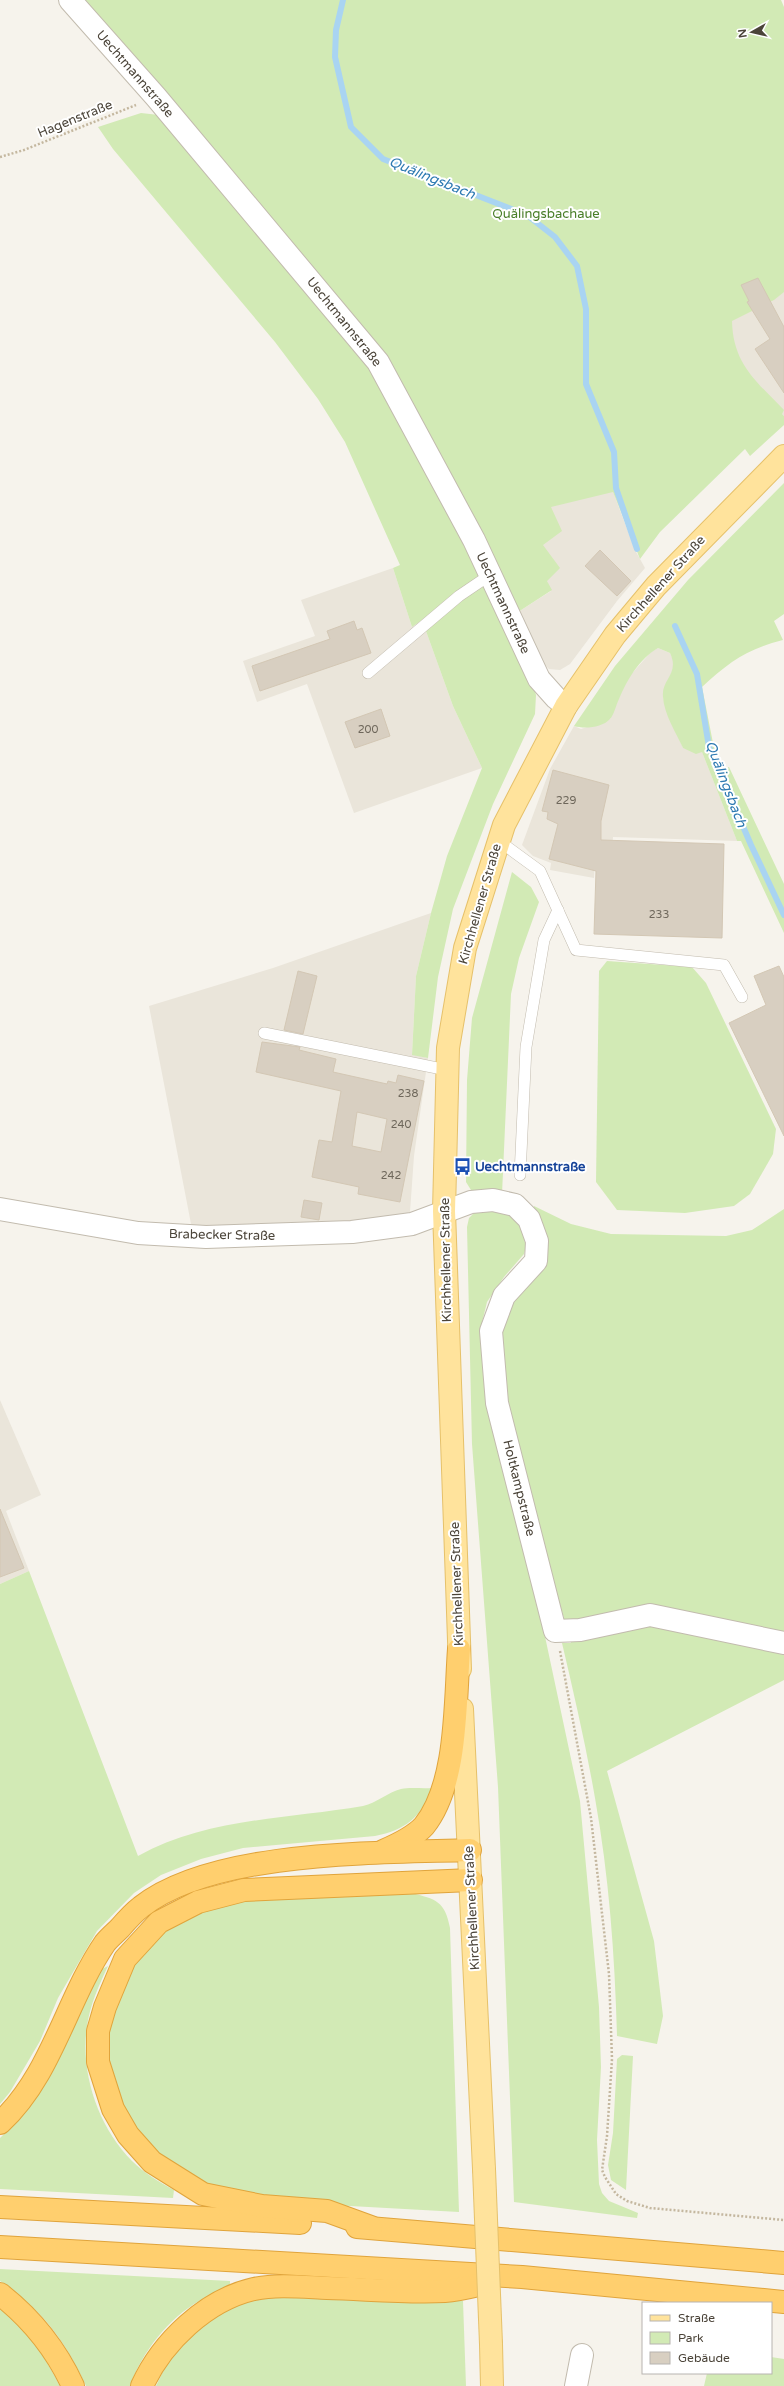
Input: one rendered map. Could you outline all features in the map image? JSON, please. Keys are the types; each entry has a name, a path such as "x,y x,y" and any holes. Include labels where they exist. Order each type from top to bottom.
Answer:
{"highway":[{"path":"378,1853 399,1845 423,1826 439,1803 446,1784 450,1758 459,1649"},
{"path":"0,2122 39,2074 69,2010 105,1943 140,1907 184,1883 239,1867 292,1860 378,1853 470,1850"},
{"path":"371,2227 327,2211 262,2206 203,2194 152,2162 128,2135 114,2109 98,2062 98,2031 105,2007 125,1959 159,1922 198,1902 244,1890 472,1880"},
{"path":"0,2207 371,2227 784,2263"},
{"path":"0,2248 522,2277 784,2302"},
{"path":"142,2386 151,2367 190,2323 215,2306 254,2289 301,2287 446,2291 522,2277"},
{"path":"0,2294 22,2310 49,2342 73,2386"}],"main road":[{"name":"Kirchhellener Straße","path":"492,2386 472,1880 459,1649 444,1211 448,1048 465,948 504,825 566,706 615,635 656,586 784,456"}],"street":[{"name":"Uechtmannstraße","path":"70,0 156,97 378,362 474,540 539,679 556,698 566,706"},
{"name":"Holtkampstraße","path":"444,1211 471,1202 492,1200 515,1205 529,1219 537,1241 536,1261 504,1296 491,1331 497,1403 555,1631"},
{"name":"Brabecker Straße","path":"0,1209 138,1233 206,1237 352,1232 412,1224 444,1211"},
{"path":"555,1631 580,1630 650,1614 784,1643"},
{"path":"576,2386 582,2355"}],"lane":[{"path":"368,673 459,596 490,575"},
{"path":"499,841 540,871 576,950 724,965 742,997"},
{"path":"520,1175 526,1047 544,940 558,910"},
{"path":"264,1033 447,1070"}],"path":[{"name":"Hagenstraße","path":"0,157 24,150 156,97"},
{"path":"555,1631 567,1680 591,1818 609,1974 612,2058 607,2136 602,2170 616,2194 628,2201 650,2208 784,2220"}],"shaded area":[{"path":"784,267 784,416 728,364 711,292"},
{"path":"612,489 635,550 645,568 617,601 570,664 560,670 549,669 538,658 515,614 551,591 547,581 543,545 551,506"},
{"path":"393,568 412,627 422,620 453,706 482,768 354,813 307,684 257,702 243,661 315,636 301,600"},
{"path":"658,648 670,653 674,661 673,669 663,697 669,715 683,748 702,752 737,841 613,837 612,856 595,855 594,878 550,870 551,863 533,856 522,845 550,769 574,726 581,729 610,719 627,679 651,652"},
{"path":"431,913 416,976 412,1054 428,1058 414,1156 410,1212 387,1222 192,1229 149,1006 273,968"},
{"path":"0,1400 41,1495 6,1511 29,1571 0,1584"}],"green space":[{"name":"Quälingsbachaue","path":"81,0 781,0 784,7 784,292 774,300 732,321 733,336 742,360 748,371 784,410 782,414 784,416 784,425 750,456 745,449 660,532 640,559 613,492 551,507 562,531 543,545 560,568 547,581 552,590 515,614 384,358"},
{"path":"141,113 159,115 372,365 529,671 536,695 535,714 493,804 453,909 438,977 428,1058 412,1055 416,976 431,913 447,856 482,768 453,706 422,620 412,627 393,568 400,565 345,442 318,399 275,342 113,149 98,127"},
{"path":"784,483 784,614 774,621 783,640 749,652 721,670 702,687 713,743 723,769 729,767 784,884 784,933 741,841 737,841 702,752 696,754 683,748 668,717 664,703 663,691 673,666 670,653 658,648 639,664 626,685 613,715 607,722 593,727 574,726 615,666 688,580"},
{"path":"512,872 531,887 539,902 519,958 511,994 502,1194 471,1190 466,1182 467,1080 472,1018"},
{"path":"607,961 692,967 706,983 776,1129 773,1154 750,1194 734,1206 685,1213 617,1210 596,1182 599,971"},
{"path":"534,1206 571,1224 611,1234 726,1236 752,1230 784,1209 784,1680 607,1771 654,1941 663,2016 657,2044 617,2036 613,1947 608,1887 600,1827 588,1759 562,1643 571,1643 505,1411 497,1345 507,1309 522,1290"},
{"path":"501,1209 520,1221 526,1247 524,1254 504,1277 487,1302 480,1331 580,1801 599,2007 601,2067 597,2140 599,2184 602,2193 609,2201 638,2213 637,2218 514,2202 498,1787 472,1444 467,1227 469,1218 475,1212"},
{"path":"29,1571 138,1856 164,1843 219,1827 363,1806 401,1789 432,1788 423,1807 417,1815 411,1821 395,1830 375,1836 243,1848 201,1859 161,1875 134,1893 97,1931 58,1998 40,2041 10,2092 0,2104 0,1584"},
{"path":"411,1893 427,1897 438,1903 445,1912 450,1928 459,2212 296,2203 252,2198 192,2180 150,2151 124,2115 109,2069 108,2037 119,1987 148,1944 176,1923 200,1910 237,1899"},
{"path":"108,1966 98,1988 88,2018 87,2026 86,2062 94,2098 101,2116 120,2147 132,2161 142,2169 174,2190 173,2198 0,2189 0,2138 14,2124 34,2095 102,1969"},
{"path":"622,2055 633,2056 626,2190 611,2180 608,2165 613,2133 617,2059"},
{"path":"0,2269 230,2281 230,2288 210,2295 199,2301 177,2317 157,2338 149,2349 141,2361 130,2386 86,2386 78,2369 51,2327 28,2303 0,2281"},
{"path":"294,2296 463,2301 466,2386 156,2386 167,2363 195,2332 224,2311 252,2299"},
{"path":"0,2308 19,2324 34,2343 60,2386 0,2386"},
{"path":"772,2357 784,2359 784,2386 704,2386 707,2374 772,2374"}],"building":[{"path":"758,278 784,327 784,393 755,349 770,339 747,302 749,301 741,285"},
{"path":"600,550 631,581 617,596 585,566"},
{"path":"354,621 357,630 362,628 371,653 260,691 252,666 330,639 327,631"},
{"path":"381,709 390,736 355,748 345,722"},
{"path":"553,770 609,785 601,821 601,840 724,844 722,938 594,934 596,871 549,859 558,824 547,819 548,812 542,811"},
{"path":"779,966 784,977 784,1136 729,1023 766,1005 754,976"},
{"path":"298,971 317,976 303,1034 284,1030"},
{"path":"262,1042 300,1047 299,1050 336,1059 333,1072 387,1084 388,1081 396,1083 398,1075 424,1081 400,1202 358,1194 359,1187 312,1177 319,1140 332,1142 341,1091 256,1072","holes":["357,1112 387,1119 381,1152 352,1146"]},
{"path":"304,1200 322,1203 319,1220 301,1217"},
{"path":"0,1509 24,1568 0,1577"}],"waterway":[{"name":"Quälingsbach","path":"343,0 336,30 335,57 351,127 383,159 527,215 555,237 577,266 586,309 586,384 614,452 616,488 637,549"},
{"name":"Quälingsbach","path":"675,626 697,674 709,747 751,845 784,915"}],"place":[{"name":"Uechtmannstraße","path":"462,1167"}]}
